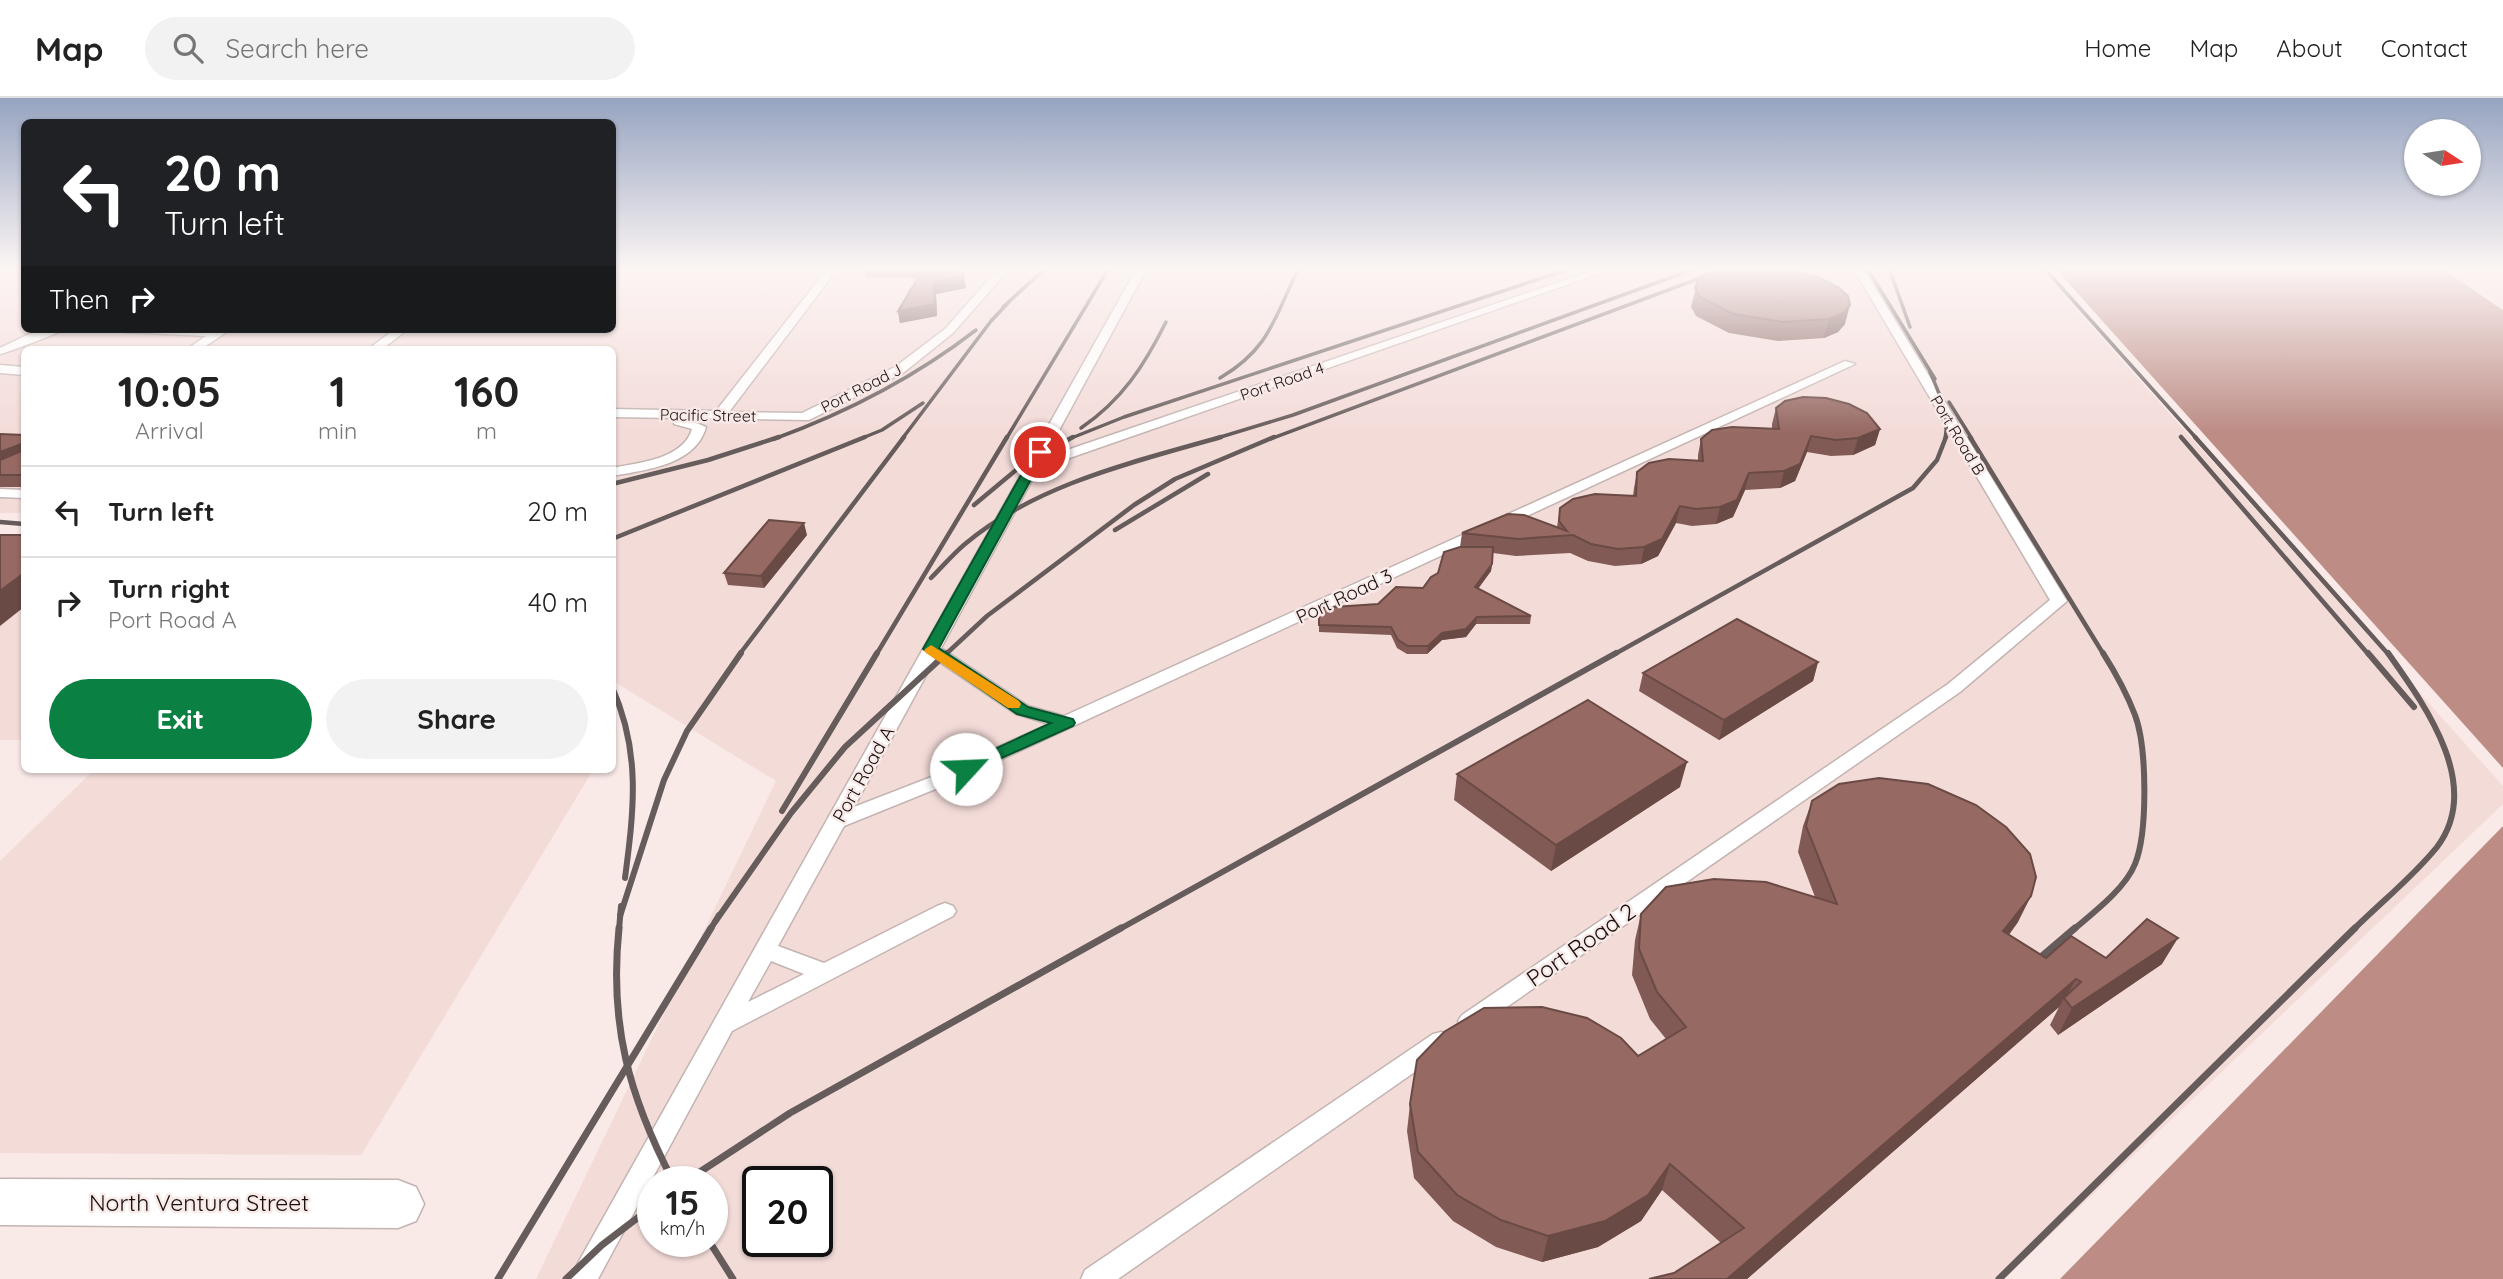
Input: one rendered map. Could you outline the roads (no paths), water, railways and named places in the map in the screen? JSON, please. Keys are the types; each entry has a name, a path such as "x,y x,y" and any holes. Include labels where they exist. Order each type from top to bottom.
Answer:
{"street":[{"name":"North Ventura Street","path":"0,1202 398,1203"}],"lane":[{"path":"720,415 791,323"},
{"name":"Port Road J","path":"804,417 899,370 956,323"},
{"name":"Port Road A","path":"583,1279 1112,323"},
{"name":"Port Road 4","path":"1034,466 1450,323"},
{"name":"Port Road B","path":"1891,323 2059,601"},
{"path":"2,351 44,333"},
{"path":"198,346 219,333"},
{"path":"379,346 396,333"},
{"path":"2,351 21,353"},
{"name":"Port Road 3","path":"837,821 941,780 1849,364"},
{"path":"0,369 21,371"},
{"name":"Pacific Street","path":"616,413 804,417"},
{"path":"616,420 683,422 699,427 699,436 683,451 660,461 616,471"},
{"path":"0,493 21,494"},
{"name":"Port Road 2","path":"1095,1279 1954,688 2059,601"},
{"path":"931,649 1022,710 1067,723"},
{"path":"722,1026 945,911"},
{"path":"765,950 826,973"}],"railway":[{"path":"902,439 989,323"},
{"path":"1006,439 1076,323"},
{"path":"1081,428 1108,406 1131,381 1165,323"},
{"path":"1220,378 1250,355 1272,323"},
{"path":"1070,439 1124,417 1406,323"},
{"path":"1215,439 1293,415 1546,323"},
{"path":"1270,439 1580,323"},
{"path":"1901,323 1935,379"},
{"path":"1909,323 1910,327"},
{"path":"2093,323 2197,439"},
{"path":"779,437 880,392 929,363 976,330"},
{"path":"1930,372 1945,413 1945,439"},
{"path":"1949,402 1972,439"},
{"path":"860,439 882,430 923,403"},
{"path":"616,483 708,460 779,437"},
{"path":"774,439 779,437"},
{"path":"616,537 865,437"},
{"path":"739,655 904,437"},
{"path":"876,655 1007,437"},
{"path":"1215,439 1221,437"},
{"path":"945,655 987,616 1134,505 1175,479 1274,437"},
{"path":"1613,655 1913,488 1937,460 1946,437"},
{"path":"1970,437 2104,655"},
{"path":"2181,437 2369,655"},
{"path":"2195,437 2389,655"},
{"path":"1024,463 1070,439"},
{"path":"931,578 965,544 1023,505 1087,477 1215,439"},
{"path":"1024,463 1028,460"},
{"path":"974,505 1024,463"},
{"path":"1115,530 1208,474"},
{"path":"0,522 21,524"},
{"path":"620,915 664,780 687,731 741,653"},
{"path":"782,811 877,653"},
{"path":"715,922 791,813 845,747 947,653"},
{"path":"1118,930 1616,653"},
{"path":"2073,930 2108,900 2124,882 2135,864 2142,832 2144,768 2139,729 2128,699 2103,653"},
{"path":"2368,653 2414,707"},
{"path":"2353,930 2437,847 2450,823 2454,798 2452,772 2444,746 2432,720 2388,653"},
{"path":"616,698 628,735 633,781 625,878"},
{"path":"620,915 621,906"},
{"path":"619,930 620,915"},
{"path":"710,930 719,915"},
{"path":"619,928 617,996 628,1065"},
{"path":"628,1065 711,928"},
{"path":"709,1166 790,1113 1121,928"},
{"path":"2041,957 2075,928"},
{"path":"1999,1279 2355,928"},
{"path":"498,1279 628,1065"},
{"path":"628,1065 645,1119 666,1166"},
{"path":"566,1279 602,1245 637,1218"},
{"path":"719,1257 733,1279"}]}
